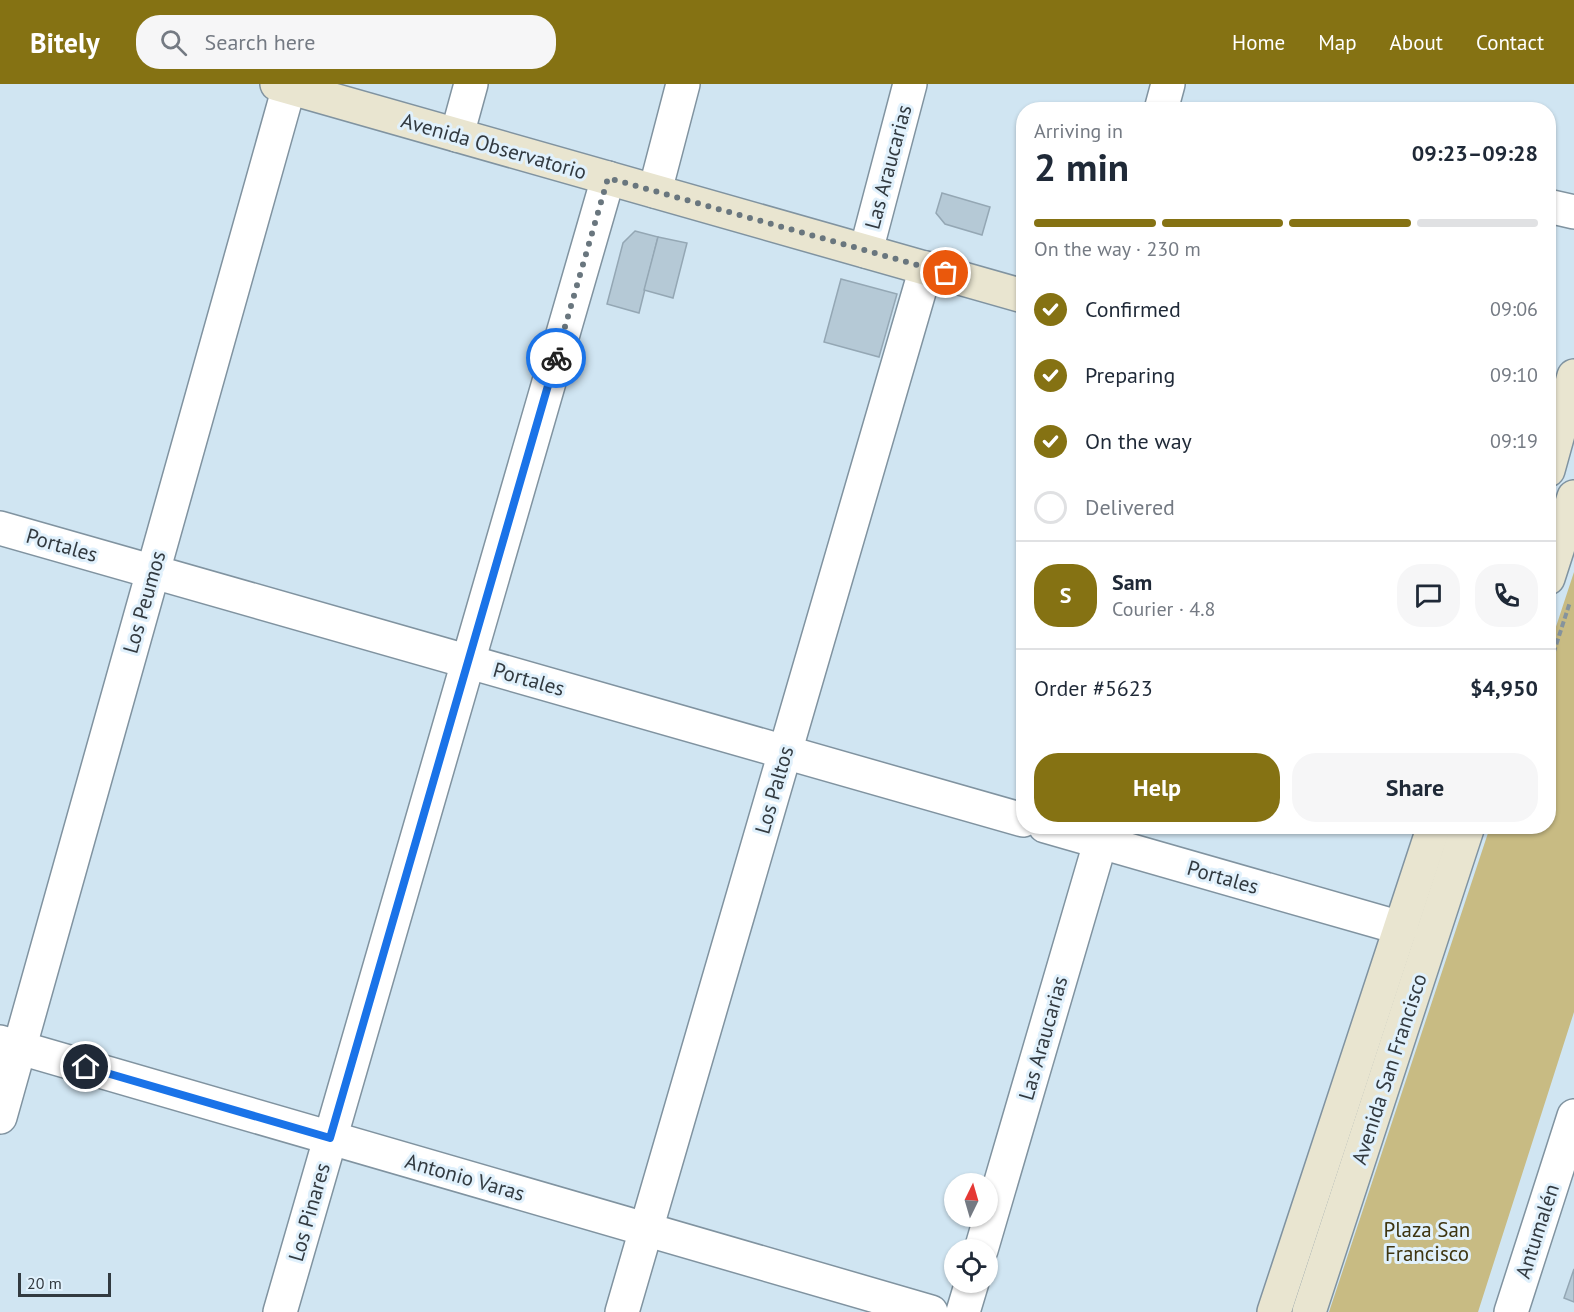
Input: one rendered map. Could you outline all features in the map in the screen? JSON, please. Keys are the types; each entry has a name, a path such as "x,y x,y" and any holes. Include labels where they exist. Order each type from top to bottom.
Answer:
{"main road":[{"name":"Avenida Observatorio","path":"283,86 1016,294"},
{"path":"1574,376 1556,449 1574,483"},
{"path":"1559,589 1574,497"},
{"name":"Avenida San Francisco","path":"1274,1312 1431,834"},
{"name":"Avenida San Francisco","path":"1309,1312 1465,834"}],"street":[{"path":"457,135 471,84"},
{"path":"655,191 683,84"},
{"name":"Las Araucarias","path":"866,251 910,84"},
{"name":"Los Peumos","path":"0,1117 10,1045 153,571 283,86"},
{"name":"Los Pinares","path":"280,1312 608,178"},
{"path":"1556,208 1574,212"},
{"name":"Los Paltos","path":"622,1312 926,268"},
{"name":"Portales","path":"0,528 1016,818"},
{"name":"Las Araucarias","path":"984,1239 1103,835"},
{"name":"Portales","path":"1103,835 1401,928"},
{"name":"Antonio Varas","path":"10,1045 931,1312"},
{"name":"Antumalén","path":"1510,1312 1574,1116"},
{"path":"963,1312 969,1293"}],"path":[{"path":"1556,611 1559,589"}],"green space":[{"name":"Plaza San Francisco","path":"1574,572 1574,1012 1478,1312 1329,1312 1488,834 1556,834 1556,627"}],"building":[{"path":"942,193 990,207 982,235 945,224 936,213"},
{"path":"635,231 658,237 639,313 607,304 623,243"},
{"path":"658,237 687,243 673,298 644,290"},
{"path":"841,279 897,294 879,357 824,342"},
{"path":"1574,1269 1574,1302 1564,1298"}],"way so far":[{"path":"556,358 608,178 946,273"}],"route":[{"path":"86,1067 330,1138 556,358"}]}
